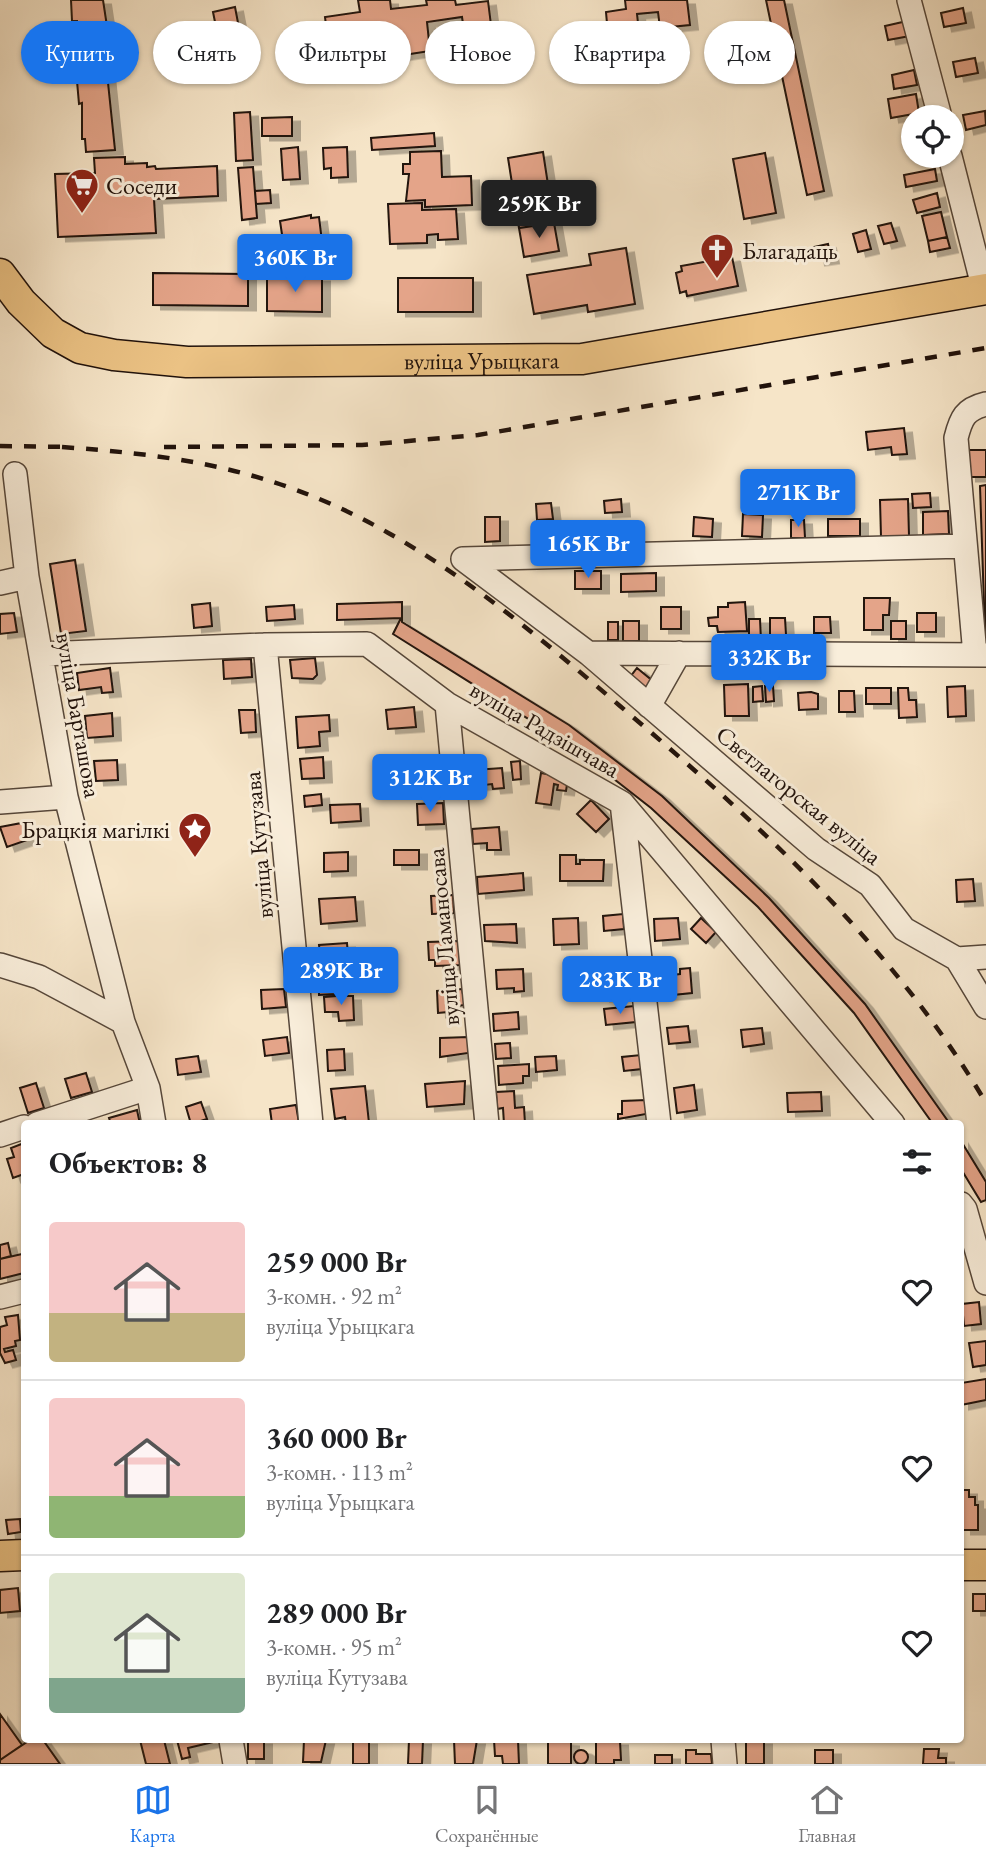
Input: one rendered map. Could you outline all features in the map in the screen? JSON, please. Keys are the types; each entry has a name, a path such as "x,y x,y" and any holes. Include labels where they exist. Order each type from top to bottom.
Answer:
{"main road":[{"name":"вуліца Урыцкага","path":"0,274 21,302 53,333 80,348 114,355 187,362 582,359 985,289"},
{"path":"0,1556 21,1555"},
{"path":"964,1565 986,1565"}],"street":[{"path":"909,0 937,105"},
{"path":"953,168 985,289"},
{"path":"588,653 981,655 964,545 957,439 961,419 970,408 986,404"},
{"name":"вуліца Барташова","path":"15,474 27,577 66,797 123,1022 148,1088 153,1120"},
{"name":"Светлагорская вуліца","path":"964,545 463,559 588,653 816,849 870,885 904,929 957,959 986,1007"},
{"path":"0,583 27,577"},
{"name":"вуліца Радзішчава","path":"42,654 265,645 367,644 447,704 622,803 890,1120"},
{"name":"вуліца Кутузава","path":"265,645 311,1120"},
{"path":"649,706 679,653"},
{"name":"вуліца Ламаносава","path":"447,704 487,1120"},
{"path":"0,802 66,797"},
{"path":"622,803 659,1120"},
{"path":"957,959 986,957"},
{"path":"0,965 39,977 123,1022"},
{"path":"49,1120 148,1088"},
{"path":"0,1135 21,1129"},
{"path":"964,1214 986,1283"},
{"path":"0,1297 21,1292"},
{"path":"231,1743 235,1764"},
{"path":"723,1743 725,1764"}],"building":[{"path":"71,0 103,0 106,21 72,21"},
{"path":"358,0 390,0 391,9 427,5 426,0 455,0 456,5 488,1 490,21 463,21 462,17 425,21 425,52 411,54 411,21 326,21 325,17 360,12"},
{"path":"625,0 687,0 690,21 659,21 658,12 637,14 638,21 607,21 606,12 626,9"},
{"path":"766,0 784,0 788,21 770,21"},
{"path":"235,7 238,21 215,21 213,12"},
{"path":"963,8 966,23 944,27 941,13"},
{"path":"907,21 910,36 888,40 885,26"},
{"path":"795,53 824,191 807,195 784,84 795,84"},
{"path":"975,58 978,73 956,77 953,62"},
{"path":"914,70 917,85 894,89 892,75"},
{"path":"77,84 108,84 115,150 86,152 85,139 82,139 82,103 79,104"},
{"path":"916,94 918,105 901,105 901,116 891,118 888,99"},
{"path":"985,111 986,125 966,130 964,115"},
{"path":"250,112 253,160 236,161 234,113"},
{"path":"292,117 292,136 262,136 262,118"},
{"path":"434,133 435,146 372,150 371,138"},
{"path":"298,147 300,179 283,180 281,149"},
{"path":"347,147 348,177 331,178 331,168 324,169 323,148"},
{"path":"441,151 442,177 471,176 472,205 425,207 425,200 406,201 409,174 403,174 403,164 410,164 410,152"},
{"path":"543,152 549,191 514,196 508,158"},
{"path":"765,153 776,213 744,219 733,159"},
{"path":"125,157 125,164 147,163 147,167 155,166 156,169 217,166 218,196 154,199 156,233 58,237 55,174 95,173 94,158"},
{"path":"253,167 257,218 242,220 238,168"},
{"path":"935,169 937,181 906,187 904,175"},
{"path":"270,190 271,203 256,204 255,191"},
{"path":"549,191 554,223 519,228 514,196"},
{"path":"937,193 940,207 917,213 913,200"},
{"path":"422,203 422,210 456,209 458,239 438,240 438,234 427,235 427,243 390,244 388,204"},
{"path":"941,212 947,237 928,241 922,216"},
{"path":"311,215 311,218 319,217 322,242 284,248 280,221"},
{"path":"554,223 559,251 524,257 519,228"},
{"path":"891,223 897,241 884,244 878,226"},
{"path":"866,230 871,249 858,252 853,234"},
{"path":"947,237 950,248 930,252 928,241"},
{"path":"828,244 831,259 817,261 814,247"},
{"path":"626,248 635,304 588,312 587,305 534,314 527,275 591,265 589,254"},
{"path":"732,257 738,286 687,296 686,291 680,293 676,273 682,271 681,266"},
{"path":"153,273 248,274 248,306 153,305"},
{"path":"267,277 322,277 322,312 267,311"},
{"path":"398,278 473,278 473,312 398,312"},
{"path":"904,428 907,454 892,455 891,447 868,450 866,432"},
{"path":"967,450 986,450 986,477 968,477"},
{"path":"986,485 986,633 985,633 980,486"},
{"path":"930,493 931,507 913,508 912,494"},
{"path":"621,499 622,512 605,513 604,501"},
{"path":"908,499 909,536 881,537 880,500"},
{"path":"551,503 553,519 537,520 536,504"},
{"path":"948,511 949,534 923,535 923,512"},
{"path":"743,514 763,515 762,537 742,536"},
{"path":"485,517 500,517 500,541 485,542"},
{"path":"694,517 713,519 712,537 693,536"},
{"path":"828,519 860,519 860,536 828,536"},
{"path":"791,520 804,520 805,538 791,538"},
{"path":"624,525 625,543 610,544 609,526"},
{"path":"574,527 575,544 559,545 558,528"},
{"path":"75,560 86,631 61,634 50,564"},
{"path":"575,571 601,571 601,589 575,589"},
{"path":"656,573 656,591 621,592 621,574"},
{"path":"864,598 890,598 889,615 883,615 883,630 864,630"},
{"path":"402,602 402,622 569,725 662,796 769,898 865,1004 947,1120 930,1120 854,1013 758,907 651,808 573,747 393,634 401,618 337,620 337,604"},
{"path":"745,602 747,631 718,632 717,626 709,626 708,618 718,617 718,607 728,607 728,603"},
{"path":"210,603 212,626 194,628 192,605"},
{"path":"294,605 295,619 267,621 266,607"},
{"path":"661,607 681,607 681,629 661,629"},
{"path":"14,613 17,632 0,634 0,614"},
{"path":"917,613 936,613 936,632 917,632"},
{"path":"814,617 830,617 831,633 814,633"},
{"path":"770,618 785,618 786,635 770,635"},
{"path":"749,619 760,619 761,641 749,641"},
{"path":"623,621 639,621 639,641 623,641"},
{"path":"891,621 906,621 906,639 891,639"},
{"path":"608,622 618,622 618,640 608,640"},
{"path":"315,658 317,675 313,679 292,678 290,660"},
{"path":"251,659 252,677 224,679 223,660"},
{"path":"110,668 113,692 102,693 101,687 79,690 77,673"},
{"path":"637,668 654,682 644,694 627,681"},
{"path":"748,684 749,716 725,716 724,685"},
{"path":"762,686 763,701 753,702 753,687"},
{"path":"765,686 773,686 774,701 766,702"},
{"path":"965,686 966,716 948,717 947,687"},
{"path":"866,688 891,688 891,704 866,704"},
{"path":"898,688 908,688 909,700 916,700 917,717 899,718"},
{"path":"839,691 854,691 855,712 839,712"},
{"path":"798,693 818,694 818,709 799,710"},
{"path":"414,707 416,727 388,729 386,710"},
{"path":"239,710 255,710 256,732 241,733"},
{"path":"112,713 113,736 87,738 85,716"},
{"path":"329,715 330,731 319,732 320,746 298,748 296,717"},
{"path":"440,756 441,773 434,773 430,780 413,781 411,758"},
{"path":"323,757 324,778 302,779 300,759"},
{"path":"117,760 118,780 96,781 94,761"},
{"path":"520,761 521,779 513,780 511,762"},
{"path":"502,768 504,788 493,789 492,784 476,786 475,770"},
{"path":"541,773 568,778 566,791 557,790 558,785 554,784 551,805 536,803"},
{"path":"321,794 322,805 305,807 304,796"},
{"path":"591,800 609,819 596,832 577,814"},
{"path":"443,803 444,824 418,825 417,804"},
{"path":"360,804 361,821 331,823 330,805"},
{"path":"27,822 33,838 7,847 0,827"},
{"path":"499,827 501,850 487,850 487,843 473,844 472,829"},
{"path":"394,850 419,850 419,865 394,865"},
{"path":"348,852 348,871 324,872 324,853"},
{"path":"560,855 576,855 576,864 580,864 580,860 604,860 603,881 560,881"},
{"path":"523,873 524,890 478,894 477,877"},
{"path":"973,879 975,901 957,902 956,880"},
{"path":"453,895 454,913 432,914 431,896"},
{"path":"355,897 357,921 321,924 319,899"},
{"path":"623,914 624,929 604,931 603,916"},
{"path":"578,918 579,944 554,945 553,919"},
{"path":"678,918 680,939 655,941 654,919"},
{"path":"701,918 716,932 706,943 691,929"},
{"path":"516,924 517,943 485,941 484,925"},
{"path":"459,941 460,965 435,966 435,960 429,960 428,942"},
{"path":"347,943 349,968 329,969 329,961 321,962 319,945"},
{"path":"690,968 692,993 663,996 661,976 680,974 680,969"},
{"path":"523,969 524,991 514,992 514,988 497,989 496,970"},
{"path":"634,973 635,982 628,983 631,994 602,997 600,976"},
{"path":"336,984 336,994 319,995 319,985"},
{"path":"284,989 286,1007 262,1009 261,990"},
{"path":"462,989 465,1005 447,1007 448,1012 438,1013 437,991"},
{"path":"353,996 354,1020 339,1021 338,1012 325,1012 324,997"},
{"path":"634,1006 636,1022 606,1025 604,1009"},
{"path":"518,1012 519,1029 494,1031 493,1014"},
{"path":"688,1026 690,1042 669,1044 667,1028"},
{"path":"762,1028 764,1044 743,1047 741,1030"},
{"path":"287,1037 289,1053 265,1056 263,1040"},
{"path":"468,1037 468,1053 440,1057 440,1038"},
{"path":"510,1043 511,1058 496,1059 495,1044"},
{"path":"344,1049 345,1070 328,1071 327,1050"},
{"path":"641,1055 642,1069 624,1071 622,1057"},
{"path":"198,1056 201,1072 178,1075 176,1059"},
{"path":"556,1056 557,1070 536,1072 535,1057"},
{"path":"529,1064 529,1076 523,1076 523,1083 499,1085 498,1066"},
{"path":"86,1073 92,1092 71,1098 65,1079"},
{"path":"465,1081 464,1104 427,1107 425,1084"},
{"path":"36,1083 44,1108 28,1113 20,1088"},
{"path":"694,1085 697,1110 677,1113 674,1088"},
{"path":"365,1086 369,1120 345,1120 345,1117 335,1119 331,1089"},
{"path":"514,1091 515,1108 524,1107 525,1120 504,1120 503,1108 497,1109 496,1092"},
{"path":"821,1092 822,1111 788,1112 787,1093"},
{"path":"646,1100 646,1114 618,1119 618,1114 622,1114 622,1101"},
{"path":"201,1102 207,1119 190,1120 186,1107"},
{"path":"296,1105 298,1120 271,1120 270,1109"},
{"path":"137,1110 139,1120 110,1120 109,1118"},
{"path":"21,1144 21,1175 13,1178 7,1159 14,1157 11,1148"},
{"path":"964,1146 986,1182 986,1200 981,1202 964,1174"},
{"path":"8,1243 11,1256 0,1259 0,1245"},
{"path":"21,1254 21,1274 0,1279 0,1259"},
{"path":"979,1302 981,1324 964,1326 964,1304"},
{"path":"18,1315 20,1340 15,1341 16,1346 4,1349 5,1352 13,1350 16,1360 5,1363 0,1353 0,1327 7,1325 5,1317"},
{"path":"986,1341 986,1365 973,1367 969,1343"},
{"path":"986,1379 986,1400 964,1404 964,1383"},
{"path":"964,1490 969,1490 969,1497 975,1497 975,1505 978,1505 978,1530 964,1530"},
{"path":"20,1519 21,1532 8,1534 6,1520"},
{"path":"18,1588 20,1611 0,1613 0,1590"},
{"path":"973,1594 986,1594 986,1611 973,1611"},
{"path":"0,1714 22,1745 0,1760"},
{"path":"26,1743 45,1743 60,1764 0,1764 0,1760"},
{"path":"141,1743 165,1743 170,1764 146,1764"},
{"path":"178,1743 209,1743 188,1748 190,1757 182,1759"},
{"path":"248,1743 264,1743 264,1759 248,1759"},
{"path":"304,1743 325,1743 321,1762 303,1762"},
{"path":"353,1743 369,1743 369,1764 353,1764"},
{"path":"409,1743 423,1743 422,1764 408,1764"},
{"path":"454,1743 476,1743 473,1764 455,1764"},
{"path":"494,1743 518,1743 519,1764 503,1764 502,1756 495,1756"},
{"path":"548,1743 571,1743 571,1764 548,1764"},
{"path":"596,1743 620,1743 621,1760 614,1760 614,1764 596,1764"},
{"path":"746,1743 764,1743 764,1764 746,1764"},
{"path":"924,1749 939,1749 938,1758 946,1758 946,1764 923,1764"},
{"path":"578,1750 584,1750 588,1757 584,1764 578,1764 574,1760 574,1754"},
{"path":"686,1750 696,1750 696,1754 711,1754 712,1764 686,1764"},
{"path":"815,1750 833,1750 833,1764 815,1764"},
{"path":"655,1755 672,1755 672,1764 655,1764"}],"railway":[{"path":"164,447 362,445 478,435 986,348"},
{"path":"0,446 70,447"},
{"path":"62,447 132,453 199,463 297,490 371,523 483,594 672,750 772,841 820,889 909,991 949,1045 986,1103"}],"place":[{"name":"Соседи","path":"82,215"},
{"name":"Благадаць","path":"717,280"},
{"name":"Брацкія магілкі","path":"195,859"}]}
